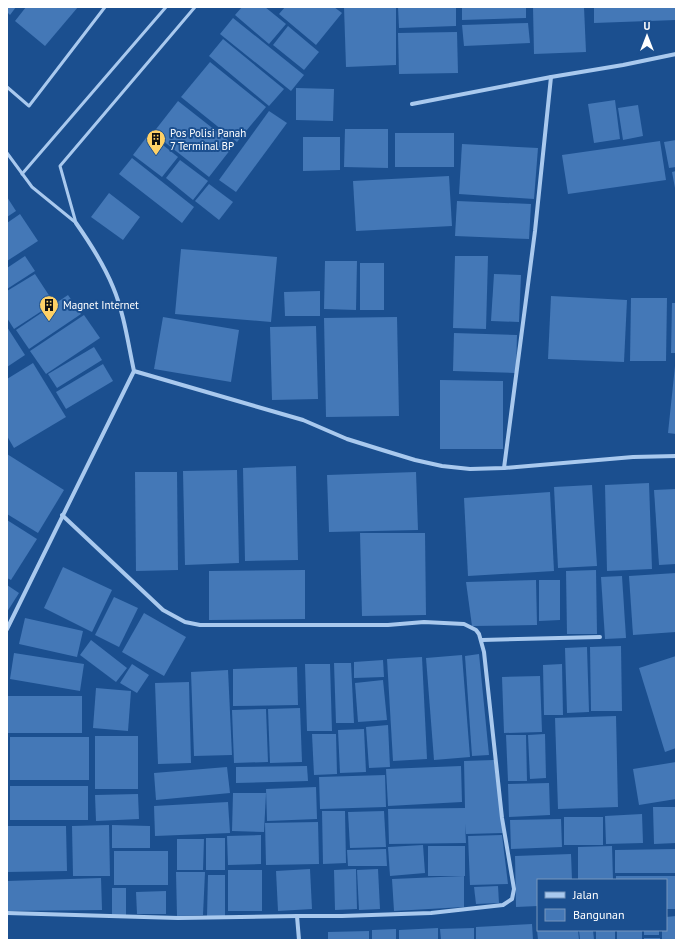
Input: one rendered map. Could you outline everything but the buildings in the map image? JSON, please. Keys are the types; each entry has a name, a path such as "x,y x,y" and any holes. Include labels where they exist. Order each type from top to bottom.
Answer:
{"street":[{"path":"412,104 551,77 623,66 676,54"},
{"path":"504,468 535,231 551,77"},
{"path":"7,629 134,371 123,318 113,287 87,238 76,223"},
{"path":"134,371 303,420 347,439 415,460 442,466 470,469 504,468 544,463 633,457 676,456"},
{"path":"7,913 178,918 342,916 431,913 503,905 512,899 514,889 502,818 482,640 476,630 464,624 424,622 388,625 200,625 185,622 163,610 62,515"},
{"path":"482,640 600,637"},
{"path":"297,916 299,940"}],"lane":[{"path":"7,87 29,106 105,7"},
{"path":"22,174 166,7"},
{"path":"76,223 60,166 195,7"},
{"path":"7,153 32,187 76,223"}],"place":[{"name":"Pos Polisi Panah 7 Terminal BP","path":"156,156"},
{"name":"Magnet Internet","path":"49,322"}]}
